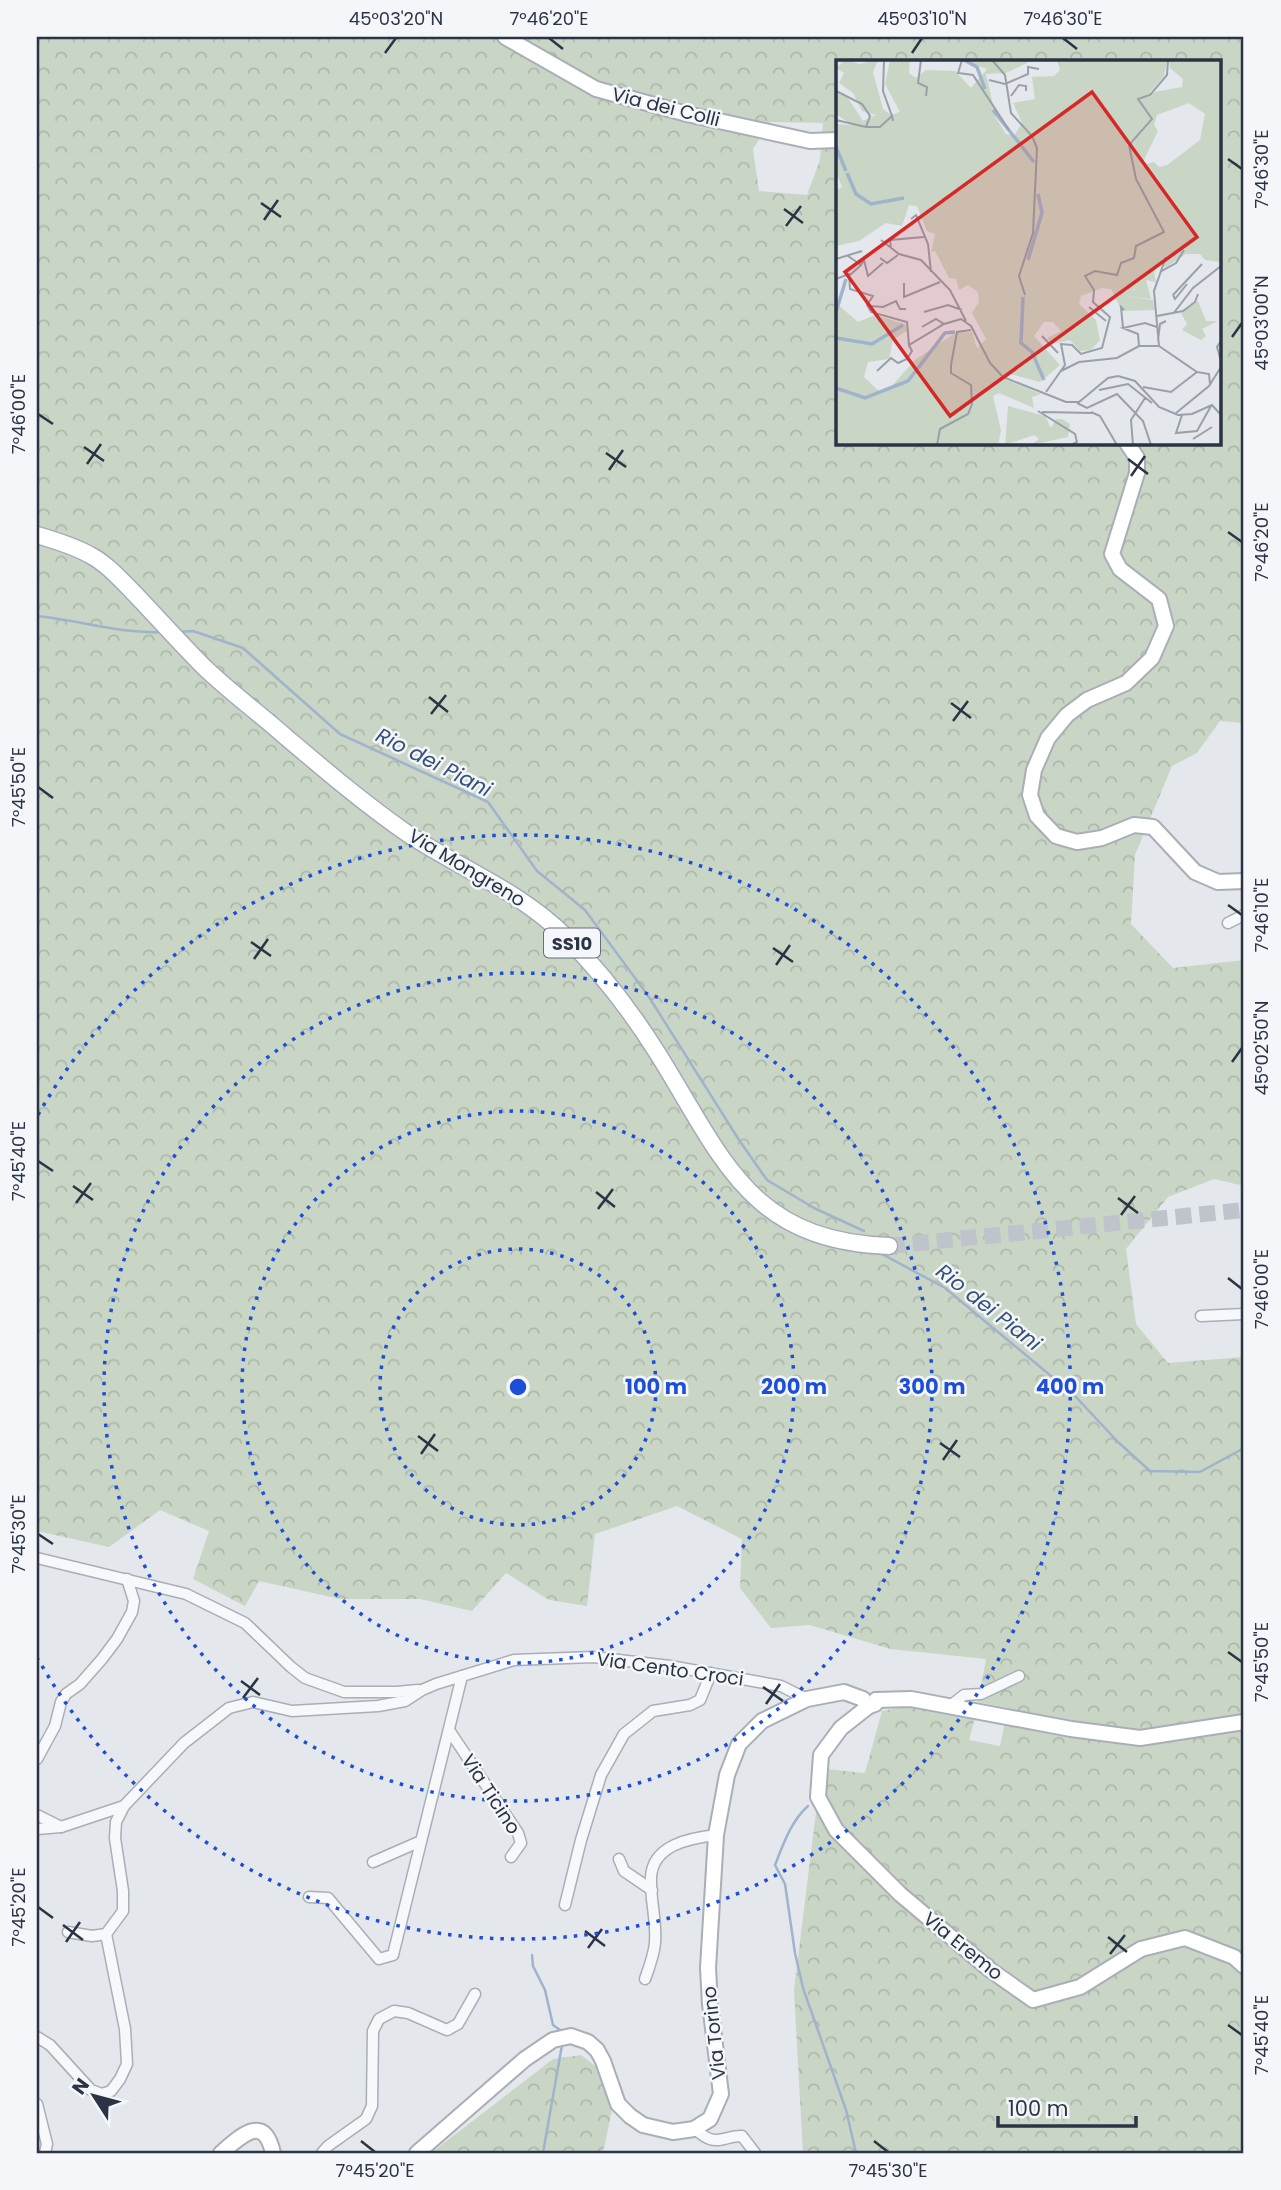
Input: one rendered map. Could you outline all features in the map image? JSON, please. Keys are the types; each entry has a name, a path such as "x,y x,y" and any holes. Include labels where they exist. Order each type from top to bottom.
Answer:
{"main road":[{"name":"Via Mongreno","path":"37,535 90,555 110,569 205,668 394,824 507,890 544,916 619,996 700,1125 729,1168 754,1198 806,1232 849,1243 889,1246"}],"street":[{"name":"Via dei Colli","path":"505,37 596,89 687,114 810,141 836,140"},
{"path":"1127,444 1137,458 1138,473 1112,554 1120,569 1159,598 1166,626 1152,658 1126,683 1087,700 1068,715 1048,738 1034,770 1030,795 1037,816 1056,836 1077,842 1102,838 1134,825 1153,827 1195,872 1218,882 1244,881"},
{"path":"1228,923 1244,915"},
{"path":"1201,1316 1244,1314"},
{"path":"37,1558 186,1594 245,1623 305,1678 344,1692 422,1690"},
{"path":"37,1759 55,1726 61,1702 66,1694 80,1684 103,1659 132,1612 134,1601 127,1579"},
{"name":"Via Cento Croci","path":"37,1829 61,1827 124,1806 184,1742 229,1708 253,1702 292,1711 378,1706 405,1702 422,1690 514,1660 561,1657 613,1658 711,1673 781,1686 807,1699"},
{"path":"565,1905 601,1775 624,1734 653,1711 690,1705 700,1700 711,1673"},
{"name":"Via Ticino","path":"309,1897 328,1898 379,1959 393,1955 462,1676"},
{"path":"950,1706 964,1695 981,1694 1019,1676"},
{"name":"Via Torino","path":"694,2129 710,2119 721,2094 708,1968 716,1835 727,1775 739,1744 762,1721 807,1699 844,1692 869,1702 911,1699 1071,1729 1140,1738 1244,1722"},
{"name":"Via Eremo","path":"869,1702 842,1728 821,1755 818,1797 836,1830 900,1894 989,1969 1033,2000 1080,1987 1142,1949 1185,1938 1234,1957 1244,1966"},
{"name":"Via Ticino","path":"449,1730 518,1833 521,1843 511,1857"},
{"path":"68,1932 92,1936 106,1934 123,1911 123,1891 115,1838 116,1822 124,1806"},
{"path":"37,1815 61,1827"},
{"path":"645,1979 655,1945 651,1878 654,1861 676,1844 693,1838 716,1835"},
{"path":"373,1862 421,1841"},
{"path":"620,1859 624,1871 652,1890"},
{"path":"37,2037 50,2045 91,2090 102,2094 111,2091 127,2064 125,2029 106,1934"},
{"path":"322,2153 366,2119 372,2106 373,2031 379,2019 394,2011 408,2013 447,2030 458,2024 475,1994"},
{"path":"417,2153 525,2059 553,2040 571,2036 588,2042 597,2050 618,2104 643,2125 673,2132 694,2129 711,2140 721,2140 731,2135 741,2136 755,2153"},
{"path":"37,2104 47,2144 45,2153"},
{"path":"221,2153 247,2132 257,2131 263,2132 270,2139 274,2153"}],"green space":[{"path":"37,37 1244,37 1244,723 1220,721 1197,753 1172,766 1135,855 1131,924 1173,968 1244,960 1244,1186 1214,1179 1168,1197 1126,1249 1136,1324 1168,1363 1244,1357 1244,2153 803,2153 794,1990 816,1812 826,1769 865,1773 882,1711 913,1705 975,1718 969,1740 1000,1746 1008,1708 978,1702 986,1659 890,1649 810,1625 771,1628 740,1588 742,1539 677,1506 595,1534 587,1606 549,1600 506,1573 472,1611 420,1599 340,1599 259,1581 245,1606 193,1579 209,1531 160,1510 109,1547 37,1531","holes":["770,122 823,123 820,160 807,195 759,191 753,149"]},
{"path":"581,2055 599,2069 612,2110 603,2153 431,2153 553,2059"}],"waterway":[{"name":"Rio dei Piani","path":"37,616 130,631 161,632"},
{"name":"Rio dei Piani","path":"178,632 193,631 243,648 340,734 488,802 537,871 585,910 649,997 767,1180 814,1208 864,1231"},
{"name":"Rio dei Piani","path":"882,1254 945,1288 1074,1395 1118,1442 1150,1471 1200,1472 1244,1448"},
{"path":"808,1806 792,1826 775,1865 785,1884 803,1988 846,2110 856,2153"},
{"path":"532,1955 533,1966 545,1990 553,2025 560,2030"},
{"path":"543,2153 562,2045"}],"tunnel":[{"path":"889,1246 1244,1210"}]}
